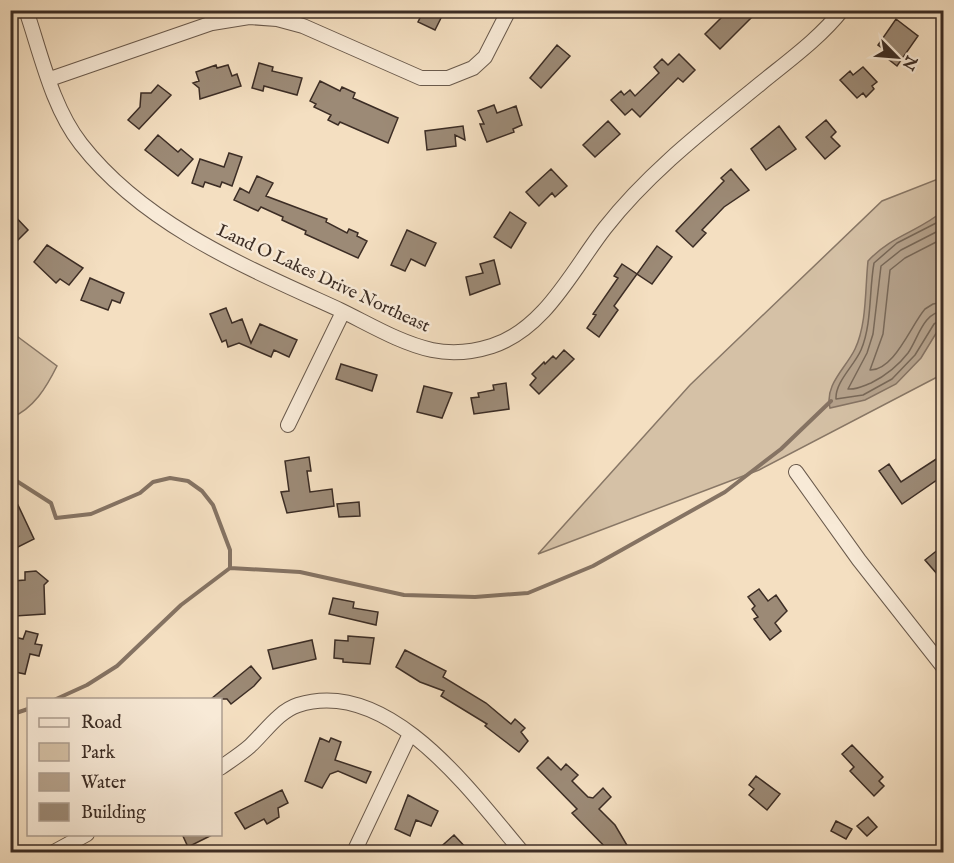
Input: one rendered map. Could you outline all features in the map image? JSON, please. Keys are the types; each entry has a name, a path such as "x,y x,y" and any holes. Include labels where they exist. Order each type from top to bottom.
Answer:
{"street":[{"name":"Land O Lakes Drive Northeast","path":"26,10 63,113 79,142 104,170 134,197 218,252 415,345 449,352 471,351 494,346 514,336 533,321 558,293 606,227 648,180 692,139 813,41 842,10"},
{"path":"50,79 212,23 249,17 277,19 303,26 421,78 448,78 473,68 485,57 509,10"},
{"path":"288,425 343,312"},
{"path":"796,472 859,560 944,668"},
{"path":"222,767 249,747 283,713 298,705 328,700 352,702 372,709 410,734 455,774 522,852"},
{"path":"354,852 410,734"},
{"path":"54,852 83,836"}],"green space":[{"path":"943,177 943,374 759,470 538,554 690,385 882,201"},
{"path":"10,331 57,366 33,403 11,418"}],"water":[{"path":"943,211 943,322 921,358 896,384 865,400 830,408 830,392 833,384 855,349 862,328 868,261 886,245"}],"building":[{"path":"424,10 442,16 435,30 418,22"},
{"path":"729,10 759,10 720,49 705,34"},
{"path":"896,19 918,36 897,66 883,55 886,51 878,45"},
{"path":"557,45 570,56 541,88 530,78"},
{"path":"679,54 695,70 683,82 678,78 640,117 632,109 625,115 611,100 621,91 624,95 630,90 635,96 659,73 654,67 662,59 668,65"},
{"path":"259,63 273,67 272,71 302,78 297,95 264,86 263,91 252,88"},
{"path":"216,65 217,68 228,65 232,76 237,74 241,86 200,99 199,88 193,83 199,81 196,72"},
{"path":"863,67 877,82 866,97 863,93 857,98 840,80 850,71 853,75"},
{"path":"320,81 340,91 342,87 355,93 353,98 398,118 388,143 340,122 338,125 328,120 331,115 314,107 316,104 310,101"},
{"path":"158,85 171,95 139,129 128,120 140,107 141,93 151,93"},
{"path":"494,105 497,113 516,106 522,125 513,129 514,132 487,142 480,124 484,124 478,111"},
{"path":"826,120 836,132 831,137 840,146 825,159 806,137"},
{"path":"608,121 620,134 595,157 583,145"},
{"path":"463,126 465,140 455,135 456,146 427,150 425,131"},
{"path":"779,126 796,149 766,170 751,149"},
{"path":"158,135 178,152 181,149 193,159 178,176 145,150"},
{"path":"229,153 242,157 232,186 222,182 220,187 205,182 203,187 192,183 200,159 224,167"},
{"path":"551,169 567,186 555,197 552,193 539,206 526,192"},
{"path":"731,169 749,190 724,207 702,230 706,233 693,247 676,231 724,181 721,178"},
{"path":"257,176 273,183 266,196 327,219 326,222 347,233 349,229 358,233 357,236 367,241 358,258 305,234 306,231 282,220 283,217 261,207 258,211 234,200 240,188 249,193"},
{"path":"10,211 28,230 10,248"},
{"path":"510,212 526,223 511,248 494,237"},
{"path":"407,230 436,243 425,266 411,259 405,271 391,265"},
{"path":"47,245 83,268 69,285 60,279 56,283 34,262"},
{"path":"657,246 672,257 652,284 637,274"},
{"path":"494,260 500,284 470,295 466,277 483,273 480,264"},
{"path":"622,264 637,274 614,306 618,310 599,337 587,328 596,315 593,314 618,278 614,276"},
{"path":"90,278 124,293 120,303 112,300 108,310 81,300"},
{"path":"226,308 232,323 242,319 251,343 260,324 297,340 289,357 274,350 271,357 239,343 228,347 226,340 222,342 210,314"},
{"path":"564,350 574,359 539,394 530,385 536,378 532,374 553,356 556,359"},
{"path":"341,364 377,375 372,391 336,379"},
{"path":"506,383 509,409 474,414 471,398 479,397 478,393 494,390 493,385"},
{"path":"424,386 452,393 442,418 417,412"},
{"path":"944,454 944,475 902,504 879,471 889,464 901,482"},
{"path":"309,457 311,471 307,471 310,492 332,489 334,506 287,513 281,492 289,491 285,461"},
{"path":"359,502 360,516 339,517 337,504"},
{"path":"18,505 34,539 10,551 10,509"},
{"path":"944,545 944,582 925,560"},
{"path":"36,571 48,581 44,585 45,614 15,616 13,581 25,580 25,572"},
{"path":"759,589 768,601 776,595 787,611 775,623 781,631 770,640 754,619 758,617 752,609 755,606 748,597"},
{"path":"333,598 354,602 353,608 378,612 376,625 329,614"},
{"path":"26,631 38,634 35,644 42,645 39,656 30,654 25,674 10,671 10,636 23,639"},
{"path":"348,636 374,638 370,664 343,662 343,659 334,658 335,640 348,641"},
{"path":"312,640 316,659 273,669 268,650"},
{"path":"405,650 446,671 443,677 486,703 511,724 515,719 525,728 521,732 528,741 519,752 485,726 487,724 441,696 444,691 420,682 396,667"},
{"path":"251,666 261,678 231,704 227,699 212,698"},
{"path":"320,738 329,742 331,738 341,742 335,760 371,772 366,783 338,771 330,774 322,788 305,781"},
{"path":"852,745 883,777 879,781 884,786 874,796 850,771 854,767 842,754"},
{"path":"548,757 561,770 566,764 578,775 572,781 588,797 593,798 603,788 611,797 599,809 615,825 631,852 610,852 572,813 577,809 537,768"},
{"path":"756,776 780,794 767,810 749,795 754,789 749,785"},
{"path":"282,790 288,803 278,808 279,817 267,824 264,819 245,829 235,813"},
{"path":"408,795 438,811 431,826 416,820 410,836 395,829"},
{"path":"868,817 877,827 867,836 857,826"},
{"path":"836,821 852,829 846,839 831,831"},
{"path":"454,835 470,852 435,852"},
{"path":"183,836 210,836 188,847"}],"waterway":[{"path":"58,698 87,685 117,666 181,605 230,568 300,572 404,595 475,597 528,593 593,566 725,492 781,449 831,401"},
{"path":"10,482 15,480 51,503 56,518 91,514 140,493 153,482 170,478 188,481 202,491 213,505 230,550 230,568"},
{"path":"10,715 27,709"}]}
